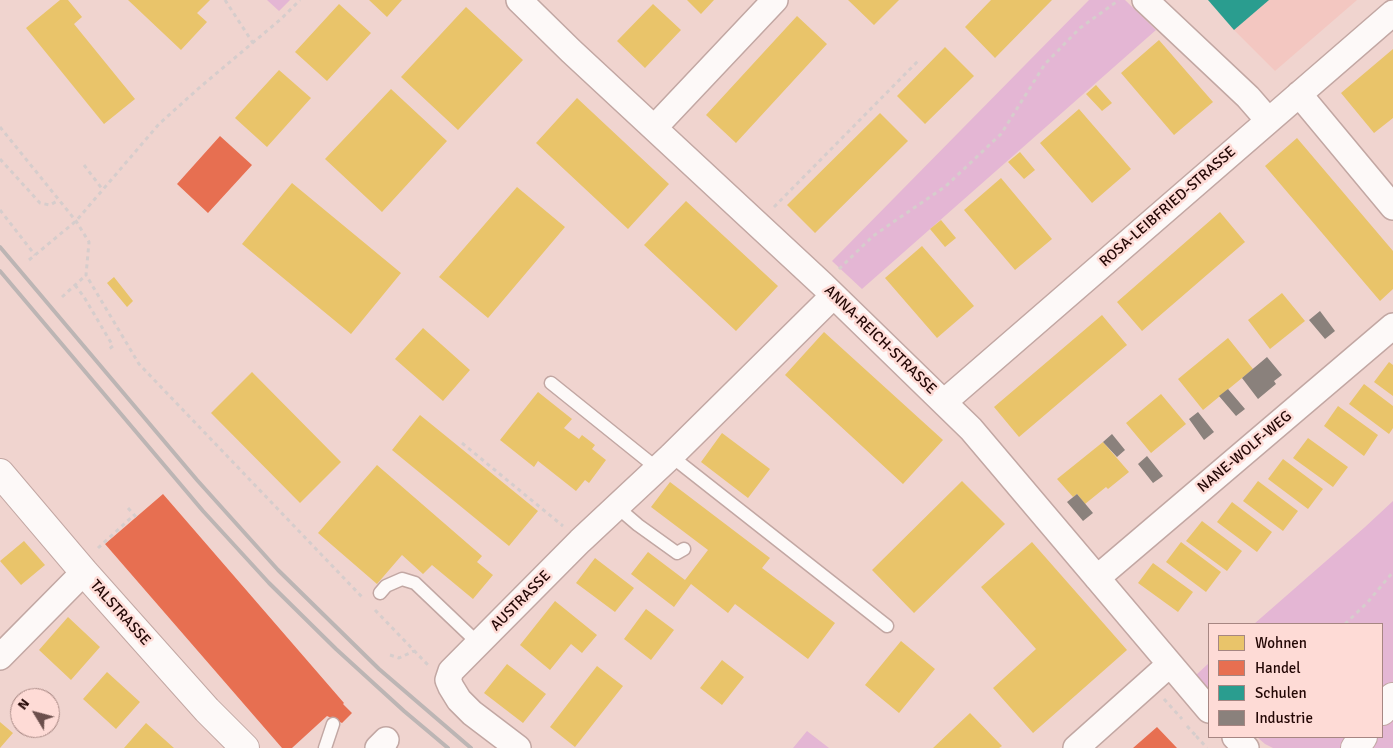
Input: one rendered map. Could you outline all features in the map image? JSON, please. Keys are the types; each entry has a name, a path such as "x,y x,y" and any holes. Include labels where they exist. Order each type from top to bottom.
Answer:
{"street":[{"name":"ANNA-REICH-STRASSE","path":"519,0 828,290 971,429 1170,664 1206,721"},
{"path":"655,127 774,0"},
{"path":"1145,0 1248,97 1268,120"},
{"name":"ROSA-LEIBFRIED-STRASSE","path":"944,402 1393,13"},
{"path":"1299,94 1393,207"},
{"name":"AUSTRASSE","path":"448,680 451,671 478,643 580,541 664,462 828,290"},
{"name":"NANE-WOLF-WEG","path":"1097,578 1393,326"},
{"name":"TALSTRASSE","path":"0,473 90,561 207,710 245,748"},
{"path":"0,657 90,561"},
{"path":"1076,748 1170,664"},
{"path":"448,680 450,688 466,706 518,748"},
{"path":"1383,710 1393,697"},
{"path":"1236,738 1246,748"}],"lane":[{"path":"551,383 664,462 887,626"},
{"path":"616,507 677,553 684,549"},
{"path":"380,593 386,586 402,579 415,584 478,643"},
{"path":"325,748 333,724"}],"path":[{"path":"225,0 253,43"},
{"path":"29,260 76,221 159,124 281,19 300,0"},
{"path":"828,290 873,236 946,186 1001,134 1045,64 1080,28 1119,0"},
{"path":"758,224 918,61"},
{"path":"0,127 76,221 89,242 86,275 139,364 367,602"},
{"path":"0,160 40,203 50,205 59,200"},
{"path":"84,165 103,190"},
{"path":"0,210 35,255"},
{"path":"62,297 86,275"},
{"path":"75,285 113,346 109,349"},
{"path":"462,443 580,541"},
{"path":"90,561 135,516 128,508"},
{"path":"1346,623 1367,603 1393,572"},
{"path":"374,609 433,670 448,680"},
{"path":"390,655 399,658 414,651"},
{"path":"1150,682 1207,748"},
{"path":"1197,736 1206,721"}],"shaded area":[{"path":"267,0 290,0 279,11"},
{"path":"1089,0 1125,0 1156,30 862,289 832,261"},
{"path":"1208,0 1357,0 1275,71 1234,30"},
{"path":"1393,501 1393,748 1273,748 1258,738 1383,738 1383,623 1255,623"},
{"path":"1208,664 1208,688 1196,675"},
{"path":"807,731 829,748 793,748"}],"building: Wohnen":[{"path":"60,0 68,0 82,17 74,24 135,99 104,124 26,28"},
{"path":"128,0 210,0 197,13 207,22 181,50"},
{"path":"369,0 402,0 387,17"},
{"path":"687,0 714,0 701,14"},
{"path":"848,0 899,0 874,25"},
{"path":"991,0 1052,0 995,58 965,27"},
{"path":"339,4 371,33 327,81 295,52"},
{"path":"653,4 681,30 645,68 617,41"},
{"path":"466,7 523,60 458,130 401,77"},
{"path":"797,16 827,44 736,143 706,115"},
{"path":"1159,40 1213,102 1174,135 1121,73"},
{"path":"945,47 974,76 925,124 897,96"},
{"path":"1393,49 1393,118 1374,133 1341,93"},
{"path":"279,70 311,98 267,147 235,118"},
{"path":"1096,85 1112,103 1102,111 1086,94"},
{"path":"391,89 447,141 382,212 325,159"},
{"path":"577,98 669,184 628,229 536,143"},
{"path":"1079,109 1131,169 1092,203 1040,143"},
{"path":"880,113 908,141 815,233 787,205"},
{"path":"1297,138 1393,251 1393,289 1380,301 1265,166"},
{"path":"1020,152 1035,170 1024,179 1008,162"},
{"path":"1001,178 1052,239 1015,270 964,210"},
{"path":"292,183 401,273 351,334 242,244"},
{"path":"517,187 565,227 488,318 439,277"},
{"path":"686,201 778,286 736,331 644,245"},
{"path":"1220,212 1245,242 1142,331 1117,302"},
{"path":"941,220 956,238 945,247 930,229"},
{"path":"922,246 974,306 937,338 885,278"},
{"path":"114,277 133,301 127,307 107,283"},
{"path":"1282,293 1305,321 1270,349 1248,320"},
{"path":"1102,315 1127,345 1019,437 994,407"},
{"path":"423,328 470,370 443,401 395,359"},
{"path":"824,332 943,440 903,484 785,375"},
{"path":"1228,338 1253,369 1203,410 1178,379"},
{"path":"1389,362 1393,365 1393,396 1374,382"},
{"path":"252,372 341,462 300,503 211,413"},
{"path":"1364,384 1393,406 1393,428 1389,434 1349,404"},
{"path":"538,392 572,419 564,428 579,439 582,435 595,445 592,449 606,460 589,483 585,480 576,491 538,461 534,467 500,440"},
{"path":"1161,394 1186,424 1151,453 1126,423"},
{"path":"1338,406 1378,435 1364,456 1324,426"},
{"path":"420,415 538,511 509,546 392,450"},
{"path":"722,433 770,469 748,498 701,462"},
{"path":"1308,438 1348,467 1333,487 1293,458"},
{"path":"1103,442 1129,472 1085,504 1077,494 1073,497 1057,479"},
{"path":"1283,459 1323,489 1308,509 1268,479"},
{"path":"377,465 482,556 477,562 493,575 473,599 432,565 423,574 402,555 377,584 318,533"},
{"path":"962,481 1005,524 914,613 872,570"},
{"path":"1258,481 1298,511 1283,531 1243,501"},
{"path":"670,482 770,558 762,568 835,623 808,659 735,604 728,613 691,584 674,607 631,574 648,552 685,580 708,550 651,507"},
{"path":"1232,502 1272,532 1257,552 1217,522"},
{"path":"1202,521 1242,551 1227,571 1186,541"},
{"path":"24,541 45,565 21,585 0,561"},
{"path":"1032,542 1127,650 1033,733 993,688 1036,649 981,587"},
{"path":"1181,542 1221,572 1206,592 1166,562"},
{"path":"595,558 634,588 615,612 576,583"},
{"path":"1153,563 1193,592 1178,612 1138,583"},
{"path":"555,601 597,635 582,653 571,644 550,670 520,645"},
{"path":"646,609 674,630 651,660 624,639"},
{"path":"68,617 100,647 71,680 39,650"},
{"path":"901,641 935,669 899,713 865,685"},
{"path":"722,660 744,677 722,705 700,688"},
{"path":"507,664 546,694 523,723 484,693"},
{"path":"597,666 623,686 575,747 550,727"},
{"path":"107,672 140,702 116,729 83,699"},
{"path":"970,713 1002,746 999,748 933,748"},
{"path":"0,722 10,730 10,736 0,748"},
{"path":"146,723 174,748 124,748"}],"building: Handel":[{"path":"220,136 252,165 208,213 177,184"},
{"path":"163,494 352,713 342,723 327,716 292,748 282,748 105,544"},
{"path":"1157,727 1177,748 1133,748"}],"building: Schulen":[{"path":"1208,0 1269,0 1234,30"}],"building: Industrie":[{"path":"1320,311 1335,331 1325,339 1309,320"},
{"path":"1267,357 1282,375 1274,381 1276,384 1258,399 1242,378"},
{"path":"1228,389 1245,409 1236,416 1219,396"},
{"path":"1198,412 1214,432 1204,440 1189,419"},
{"path":"1112,434 1125,450 1117,457 1103,442"},
{"path":"1147,456 1163,476 1153,483 1138,464"},
{"path":"1077,494 1093,513 1083,521 1067,502"}],"railway":[{"path":"0,247 197,480 278,570 379,669 471,748"},
{"path":"0,271 203,511 269,583 336,649 448,748"}]}
